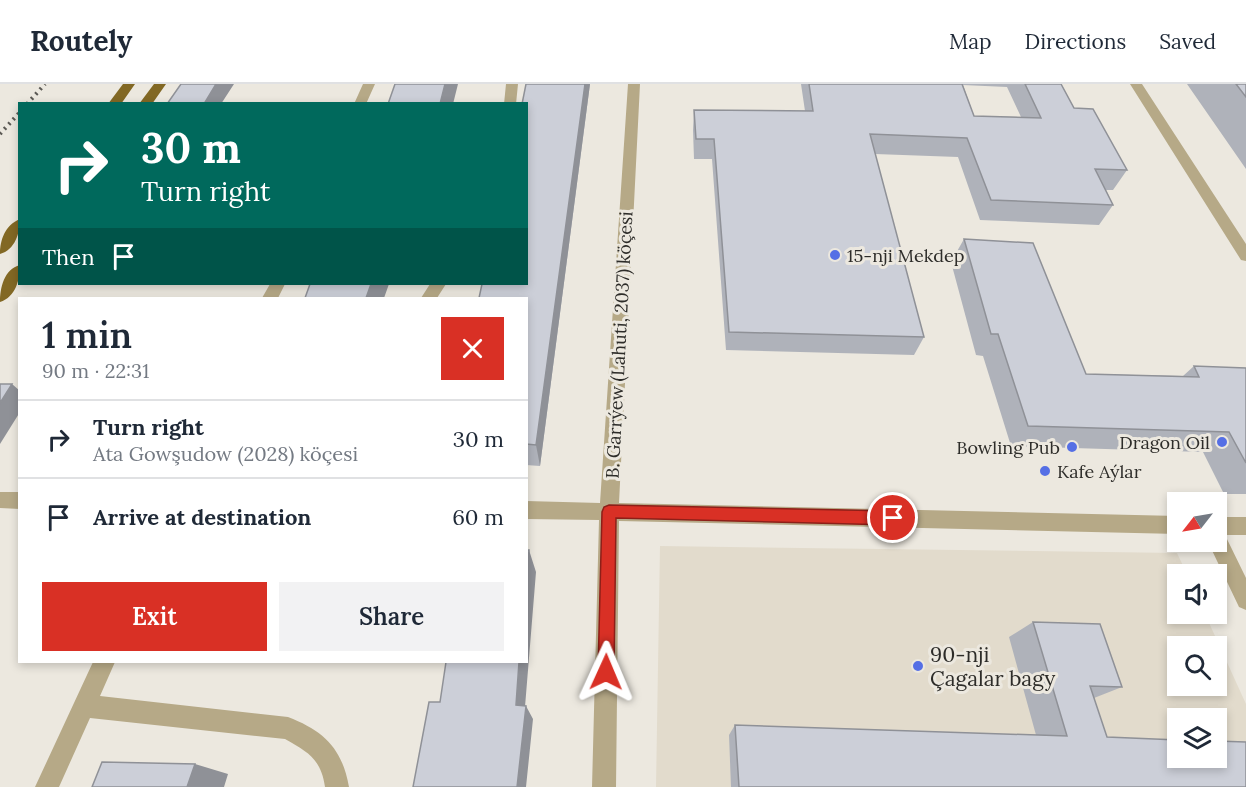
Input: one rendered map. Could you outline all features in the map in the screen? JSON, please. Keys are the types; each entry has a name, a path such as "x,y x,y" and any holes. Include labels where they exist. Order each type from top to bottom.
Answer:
{"highway":[{"path":"116,102 129,84"},
{"path":"146,102 160,84"},
{"path":"0,249 18,226"},
{"path":"0,296 18,273"}],"street":[{"path":"361,102 369,84"},
{"path":"510,102 512,84"},
{"name":"B. Garrýew (Lahuti, 2037) köçesi","path":"604,787 609,512 634,84"},
{"path":"1136,84 1246,256"},
{"path":"0,500 18,501"},
{"path":"528,510 1167,525"},
{"path":"1227,526 1246,526"},
{"path":"1223,552 1246,600"},
{"path":"47,787 104,663"},
{"path":"84,706 288,728 318,745 334,768 337,787"}],"shaded area":[{"name":"90-nji Çagalar bagy","path":"660,546 1177,553 1182,564 1167,564 1167,624 1210,624 1215,636 1167,636 1167,696 1227,696 1227,662 1246,704 1246,787 656,787"}],"building":[{"path":"181,84 216,84 205,102 168,102"},
{"path":"395,84 445,84 440,102 389,102"},
{"path":"526,84 585,84 536,445 528,444 528,297 479,297 482,285 528,285 528,102 522,102"},
{"path":"809,84 962,84 974,116 1041,118 1025,84 1061,84 1074,108 1093,109 1127,170 1095,169 1113,205 991,200 967,138 870,134 924,337 729,332 714,139 696,139 694,110 813,111"},
{"path":"1236,84 1246,84 1246,97"},
{"path":"964,239 1033,243 1086,374 1199,377 1194,366 1246,368 1246,463 1229,432 1028,426 998,334 991,334"},
{"path":"310,285 371,285 366,297 305,297"},
{"path":"0,384 12,384 0,403"},
{"path":"1033,622 1100,624 1122,687 1090,686 1107,737 1167,740 1167,768 1227,768 1227,741 1246,742 1246,787 739,787 735,725 1067,736"},
{"path":"446,663 519,663 516,705 526,706 517,787 413,787 429,702 440,702"},
{"path":"102,762 195,764 187,787 92,787"}],"railway":[{"path":"29,102 45,84"},
{"path":"0,134 18,114"}],"place":[{"name":"15-nji Mekdep","path":"835,255"},
{"name":"Dragon Oil","path":"1222,442"},
{"name":"Bowling Pub","path":"1072,447"},
{"name":"Kafe Aýlar","path":"1045,471"},
{"name":"90-nji Çagalar bagy","path":"918,666"}],"route":[{"path":"606,672 609,512 893,518"}]}
